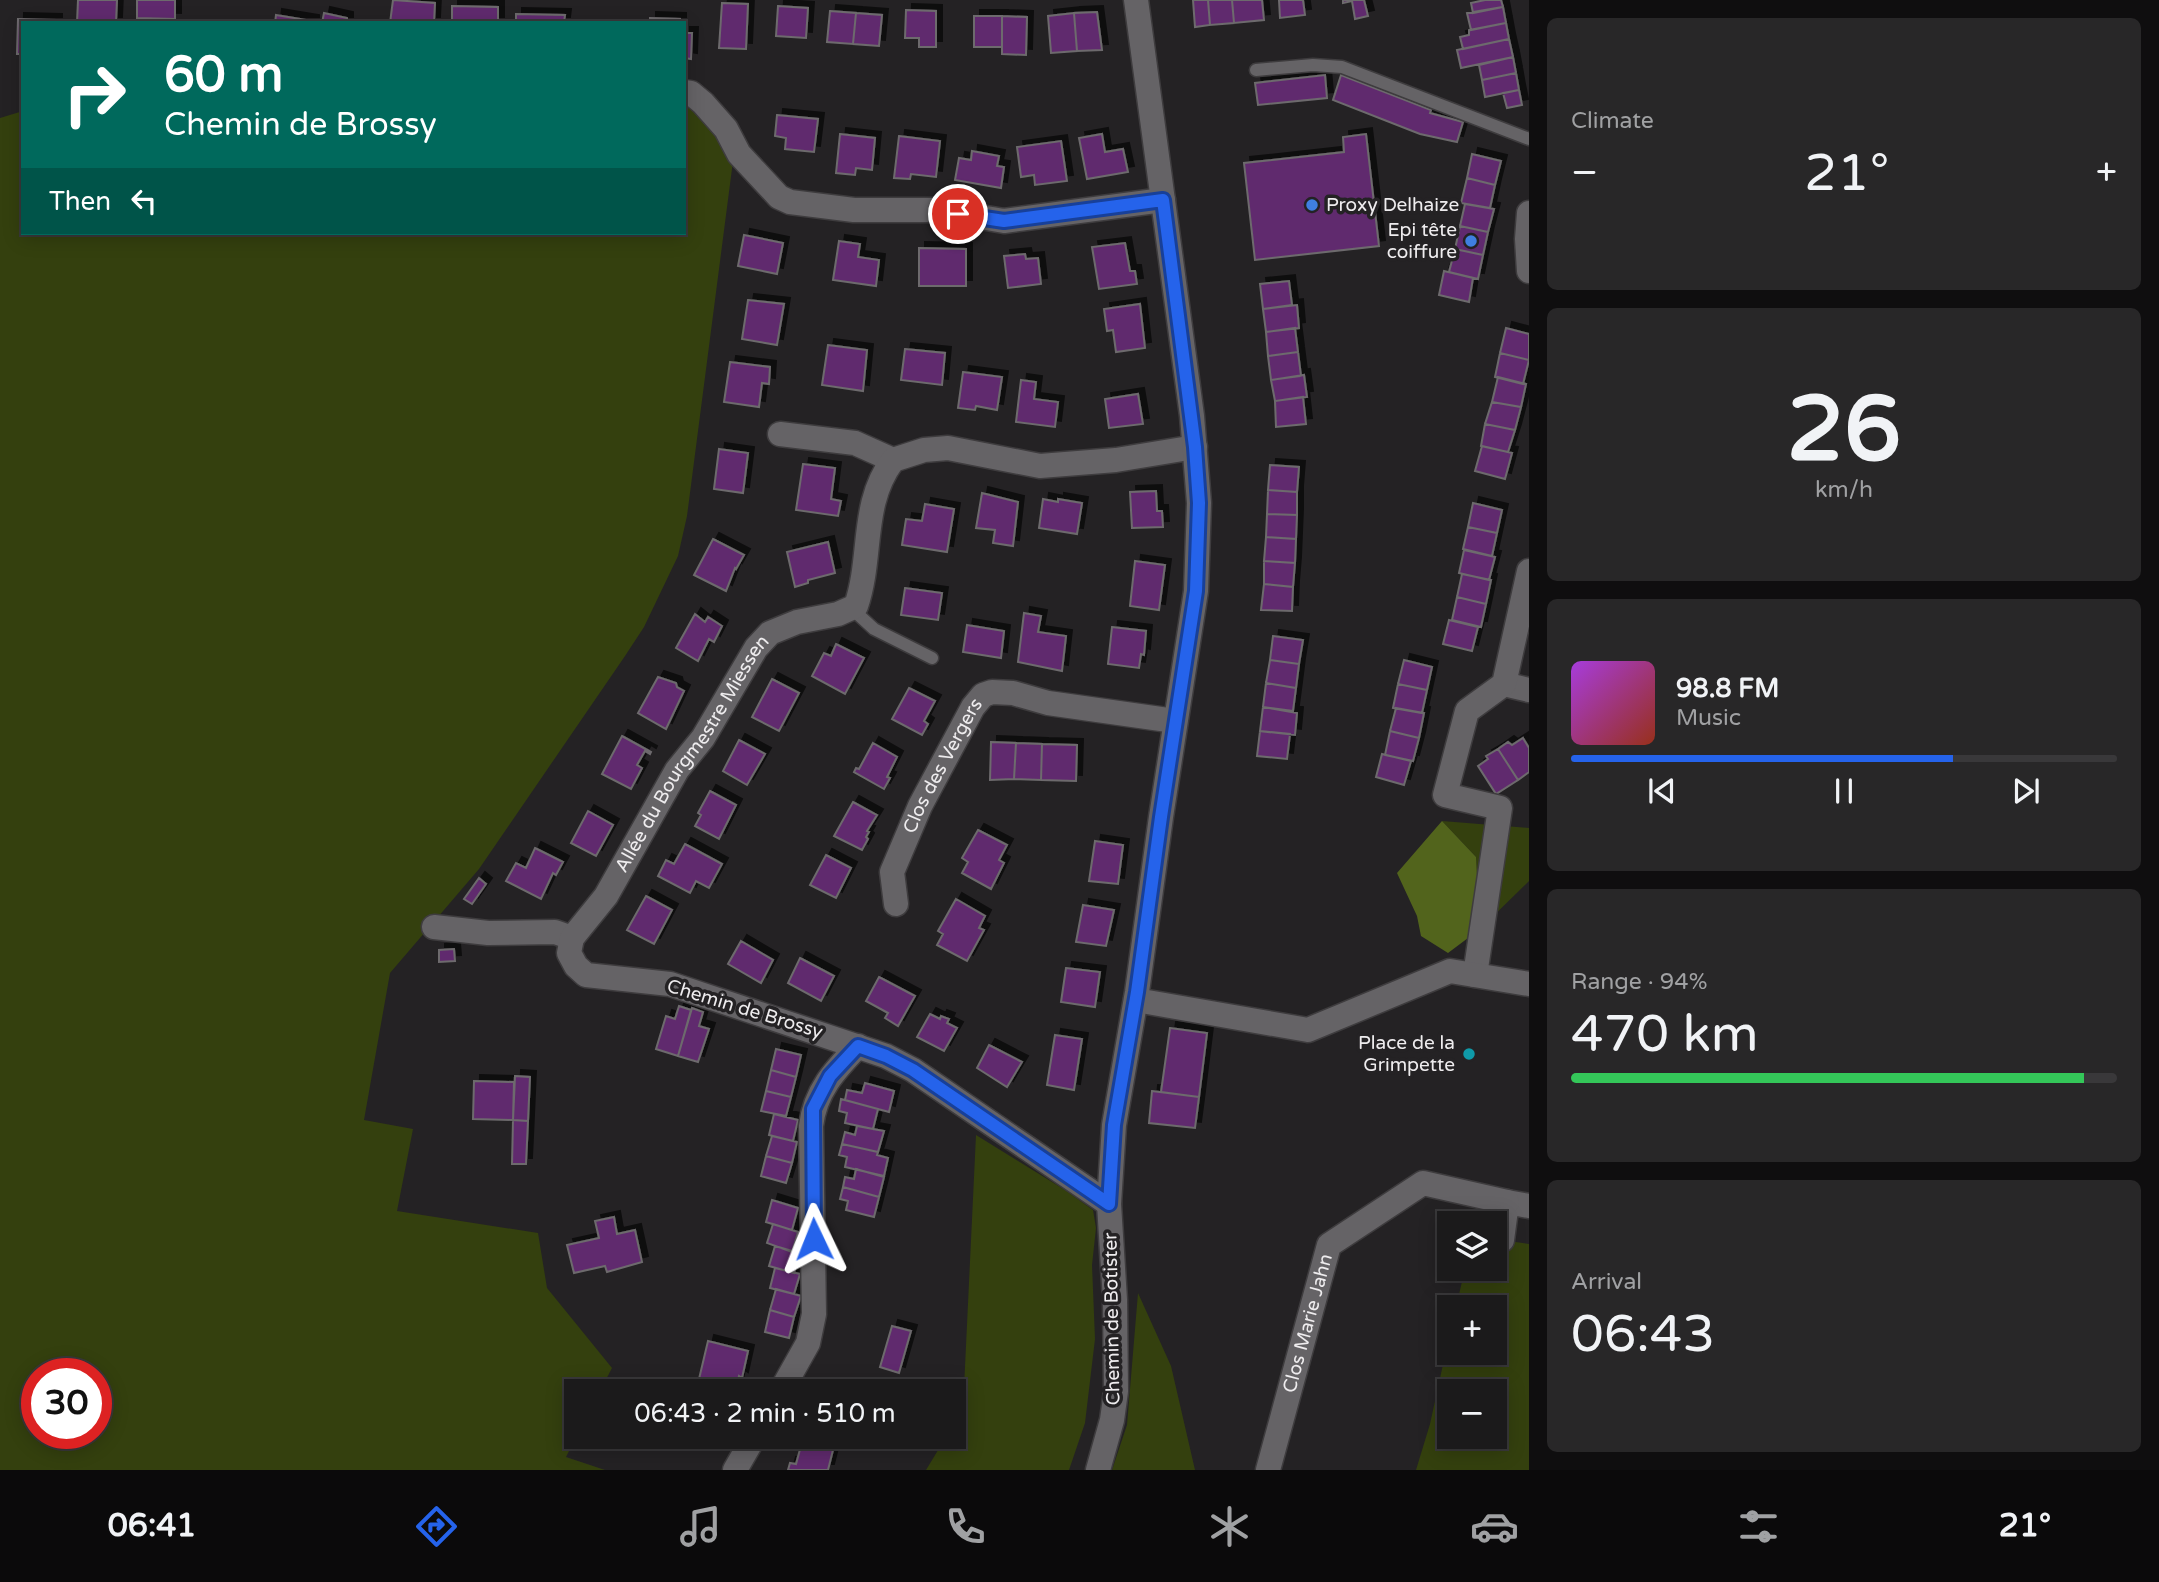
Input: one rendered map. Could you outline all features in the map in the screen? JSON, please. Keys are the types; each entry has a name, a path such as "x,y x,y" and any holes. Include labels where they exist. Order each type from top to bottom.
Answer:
{"street":[{"name":"Chemin de Botister","path":"1098,1470 1110,1432 1116,1391 1115,1300 1109,1204 1114,1125 1136,1000 1196,591 1199,503 1195,447 1136,0"},
{"path":"686,92 703,103 726,129 739,154 779,197 790,202 854,210 939,211 1004,221 1163,200"},
{"path":"1529,213 1529,271"},
{"path":"780,434 855,443 893,460"},
{"path":"851,608 856,606 863,586 871,510 876,489 893,460 924,450 948,448 1040,466 1116,460 1195,447"},
{"path":"1475,975 1500,808 1446,795 1467,711 1504,684 1529,571"},
{"name":"Allée du Bourgmestre Miessen","path":"572,938 606,897 677,771 703,738 756,648 770,633 797,622 838,614 851,608"},
{"path":"1504,684 1529,690"},
{"name":"Clos des Vergers","path":"896,904 892,872 920,806 973,706 983,695 992,692 1013,693 1048,704 1175,721"},
{"path":"434,927 488,933 555,932 572,938"},
{"name":"Chemin de Brossy","path":"572,938 569,953 576,966 586,975 670,984 886,1056 913,1070 1109,1204"},
{"path":"1136,1000 1308,1030 1450,971 1529,984"},
{"path":"787,1379 808,1343 814,1314 813,1109 830,1076 858,1046"},
{"name":"Clos Marie Jahn","path":"1268,1470 1329,1245 1423,1183 1518,1204"},
{"path":"1507,1229 1518,1204"},
{"path":"735,1470 747,1449"}],"lane":[{"path":"1256,70 1313,65 1342,66 1529,139"},
{"path":"851,608 874,629 932,658"}],"green space":[{"path":"686,105 704,116 733,161 687,516 678,556 644,627 479,869 390,973 364,1120 413,1129 397,1211 538,1233 547,1288 612,1368 606,1379 564,1379 564,1449 570,1449 566,1457 605,1470 0,1470 0,118 21,112 21,235 686,235"},
{"path":"1442,821 1529,828 1529,881 1480,929 1476,857"},
{"path":"1442,821 1476,857 1480,929 1448,953 1421,936 1417,916 1397,873"},
{"path":"976,1135 1093,1210 1096,1228 1092,1265 1095,1339 1085,1423 1069,1470 926,1470 939,1449 966,1449 964,1379"},
{"path":"1507,1241 1529,1244 1529,1470 1416,1470 1437,1392 1437,1449 1507,1449 1507,1379 1440,1379 1443,1365 1507,1365 1507,1295 1459,1295 1462,1281 1507,1281"},
{"path":"1138,1293 1171,1366 1195,1470 1112,1470 1127,1425"}],"building":[{"path":"78,0 117,0 116,21 77,21"},
{"path":"137,0 175,0 175,19 137,18"},
{"path":"393,0 435,3 434,21 390,21"},
{"path":"1193,0 1208,0 1210,25 1195,27"},
{"path":"1208,0 1232,0 1234,23 1210,25"},
{"path":"1232,0 1262,0 1264,20 1234,23"},
{"path":"1279,0 1303,0 1305,15 1280,18"},
{"path":"1343,0 1364,0 1368,16 1355,19 1352,1 1343,3"},
{"path":"1501,0 1503,7 1473,13 1471,3"},
{"path":"722,3 748,4 746,49 719,48"},
{"path":"452,6 498,7 498,21 452,21"},
{"path":"778,6 808,8 806,38 776,36"},
{"path":"1503,7 1506,23 1471,30 1467,13"},
{"path":"906,10 936,11 936,47 919,47 919,38 905,38"},
{"path":"830,11 856,13 853,44 827,42"},
{"path":"1097,12 1102,50 1077,51 1074,13"},
{"path":"324,13 347,18 347,21 322,21"},
{"path":"856,13 882,15 879,46 853,44"},
{"path":"1074,13 1077,51 1051,53 1048,16"},
{"path":"516,14 565,15 564,21 516,21"},
{"path":"276,15 313,21 275,21"},
{"path":"974,16 1002,16 1002,47 974,47"},
{"path":"1002,16 1027,17 1026,55 1002,54"},
{"path":"650,18 680,19 680,21 650,21"},
{"path":"18,19 56,20 21,21 21,54 17,54"},
{"path":"1506,23 1509,39 1463,49 1460,37 1469,35 1469,30"},
{"path":"686,33 692,33 691,59 686,58"},
{"path":"1509,39 1513,57 1461,68 1457,50"},
{"path":"1513,57 1516,73 1482,80 1479,65"},
{"path":"1516,73 1519,90 1485,97 1482,80"},
{"path":"1325,75 1327,98 1258,105 1255,83"},
{"path":"1341,75 1431,110 1430,113 1463,122 1457,142 1420,134 1333,100"},
{"path":"1519,90 1522,105 1507,108 1503,93"},
{"path":"777,115 818,119 814,152 785,149 786,138 775,136"},
{"path":"840,134 875,138 872,170 856,168 855,175 836,173"},
{"path":"1102,134 1105,152 1123,149 1128,172 1087,179 1079,138"},
{"name":"Proxy Delhaize","path":"1366,134 1379,246 1255,260 1244,163 1344,152 1343,137"},
{"path":"899,136 940,141 936,177 911,174 910,179 894,178"},
{"path":"1061,141 1067,181 1035,185 1034,175 1021,177 1017,147"},
{"path":"972,151 999,156 997,166 1004,167 1001,188 955,180 959,158 971,160"},
{"path":"1472,154 1501,161 1495,185 1467,178"},
{"path":"1467,178 1495,185 1490,208 1461,203"},
{"path":"1465,204 1494,209 1488,232 1460,226"},
{"name":"Epi tête coiffure","path":"1460,226 1488,232 1483,255 1455,249"},
{"path":"744,235 783,243 777,274 738,266"},
{"path":"839,241 860,244 858,257 879,260 876,286 833,280"},
{"path":"1125,243 1130,271 1135,271 1137,284 1099,289 1092,247"},
{"path":"919,248 966,249 966,286 919,286"},
{"path":"1455,249 1483,255 1478,279 1449,272"},
{"path":"1025,254 1026,259 1038,258 1041,284 1008,288 1004,256"},
{"path":"1444,271 1473,278 1469,302 1439,295"},
{"path":"1289,281 1292,305 1263,309 1260,284"},
{"path":"748,300 784,304 777,345 742,339"},
{"path":"1140,304 1145,348 1116,352 1113,330 1107,331 1104,309"},
{"path":"1297,305 1299,328 1266,332 1263,309"},
{"path":"1295,328 1298,352 1268,356 1266,332"},
{"path":"1506,328 1529,334 1529,360 1500,353"},
{"path":"828,345 867,350 863,391 822,385"},
{"path":"905,349 945,353 942,385 901,380"},
{"path":"1298,352 1301,376 1271,380 1268,356"},
{"path":"1500,353 1529,360 1523,384 1495,377"},
{"path":"730,362 770,367 769,384 762,383 759,407 724,402"},
{"path":"963,372 1002,377 997,410 976,406 975,410 958,408"},
{"path":"1304,375 1307,397 1275,401 1271,380"},
{"path":"1498,377 1526,384 1521,407 1492,402"},
{"path":"1021,380 1036,382 1034,399 1058,402 1055,427 1016,422"},
{"path":"1138,394 1143,424 1109,428 1105,399"},
{"path":"1303,397 1306,424 1276,427 1275,401"},
{"path":"1492,402 1521,407 1515,430 1485,424"},
{"path":"1485,424 1515,430 1508,452 1481,446"},
{"path":"1482,446 1512,453 1505,479 1475,471"},
{"path":"719,449 748,453 743,493 714,489"},
{"path":"803,464 835,468 831,499 841,501 838,516 796,510"},
{"path":"1270,465 1299,467 1297,492 1268,490"},
{"path":"1268,490 1297,492 1297,515 1267,514"},
{"path":"1156,491 1157,511 1162,511 1163,527 1132,528 1130,492"},
{"path":"982,493 1018,502 1013,546 993,543 995,530 976,528"},
{"path":"1043,499 1082,503 1077,534 1039,528"},
{"path":"1473,503 1502,510 1497,533 1468,527"},
{"path":"925,504 954,509 947,552 902,545 906,519 922,521"},
{"path":"1267,514 1297,515 1296,539 1266,537"},
{"path":"1468,527 1497,533 1492,556 1463,549"},
{"path":"1266,537 1296,539 1295,563 1264,561"},
{"path":"713,539 744,555 735,568 726,591 694,575"},
{"path":"828,542 835,573 808,580 808,583 795,587 787,552"},
{"path":"1464,550 1495,557 1489,580 1459,573"},
{"path":"1135,561 1165,565 1159,610 1130,606"},
{"path":"1264,561 1295,563 1293,587 1264,584"},
{"path":"1462,574 1491,580 1486,604 1457,597"},
{"path":"1264,584 1293,587 1292,611 1261,610"},
{"path":"905,588 942,593 938,620 901,615"},
{"path":"1457,597 1486,604 1481,627 1452,620"},
{"path":"1024,613 1041,616 1038,632 1066,636 1062,671 1018,662"},
{"path":"695,614 705,622 708,617 722,626 714,642 709,639 698,661 676,648"},
{"path":"1449,620 1478,627 1472,651 1443,644"},
{"path":"967,625 1004,631 1001,658 963,652"},
{"path":"1112,627 1146,631 1144,655 1141,654 1139,668 1108,664"},
{"path":"1273,636 1303,640 1299,664 1270,660"},
{"path":"836,644 864,658 845,694 812,676 824,653 831,656"},
{"path":"1270,660 1299,664 1296,688 1266,683"},
{"path":"1404,660 1432,667 1427,690 1398,684"},
{"path":"658,677 676,683 677,687 684,691 666,729 638,713"},
{"path":"772,679 799,693 779,731 752,717"},
{"path":"1266,683 1296,688 1293,711 1263,707"},
{"path":"1398,684 1427,690 1422,713 1393,708"},
{"path":"909,688 935,701 924,721 928,724 922,735 892,719"},
{"path":"1263,707 1297,713 1295,735 1260,731"},
{"path":"1396,708 1424,713 1419,738 1390,731"},
{"path":"1260,731 1290,734 1287,759 1257,756"},
{"path":"1390,731 1419,738 1413,761 1385,755"},
{"path":"622,736 651,752 650,754 645,751 637,765 642,768 631,789 602,774"},
{"path":"1523,738 1529,748 1529,772 1518,780 1498,749 1508,742 1512,745"},
{"path":"739,740 765,754 747,785 723,771"},
{"path":"991,742 1016,743 1014,779 990,780"},
{"path":"873,743 897,757 884,789 854,772 856,768 859,769"},
{"path":"1016,743 1042,744 1041,780 1014,779"},
{"path":"1042,744 1077,745 1076,781 1041,780"},
{"path":"1498,749 1518,780 1496,794 1478,766 1488,759 1486,756"},
{"path":"1382,754 1411,761 1404,785 1376,777"},
{"path":"710,791 736,805 719,839 695,826 701,815 698,813"},
{"path":"853,802 877,815 867,831 868,839 862,850 834,836"},
{"path":"588,811 613,825 596,856 571,843"},
{"path":"978,830 1007,845 999,860 1004,863 991,889 962,873 968,862 962,858"},
{"path":"1095,841 1123,845 1118,884 1089,881"},
{"path":"685,844 722,864 709,888 696,881 690,893 658,876 666,860 674,864"},
{"path":"535,848 563,862 556,875 553,873 541,899 506,881 516,863 526,868"},
{"path":"826,855 851,868 836,898 810,885"},
{"path":"479,878 486,884 472,904 464,899"},
{"path":"646,896 672,910 654,944 627,930"},
{"path":"956,899 985,916 979,928 984,930 967,961 937,945 943,934 938,931"},
{"path":"1083,905 1114,910 1106,946 1076,942"},
{"path":"741,941 773,960 761,983 728,964"},
{"path":"454,949 455,961 439,962 439,950"},
{"path":"800,958 834,976 821,1001 788,983"},
{"path":"1066,968 1100,972 1095,1007 1061,1002"},
{"path":"879,977 915,996 898,1026 885,1018 888,1013 866,1001"},
{"path":"679,1006 691,1010 678,1056 656,1049 666,1016 675,1019"},
{"path":"692,1008 703,1012 699,1026 709,1029 698,1062 678,1056"},
{"path":"930,1014 940,1019 941,1016 949,1019 947,1023 957,1028 944,1051 917,1037"},
{"path":"1170,1028 1207,1033 1199,1097 1161,1092"},
{"path":"1055,1035 1082,1039 1074,1090 1047,1085"},
{"path":"989,1045 1022,1062 1007,1087 977,1068"},
{"path":"776,1049 801,1055 796,1077 771,1070"},
{"path":"771,1070 796,1077 791,1097 766,1091"},
{"path":"515,1076 530,1077 528,1121 513,1120"},
{"path":"474,1081 514,1082 513,1120 473,1119"},
{"path":"865,1083 894,1091 889,1112 845,1100 847,1090 862,1093"},
{"path":"766,1091 791,1097 786,1116 761,1111"},
{"path":"1152,1091 1199,1097 1195,1128 1149,1123"},
{"path":"841,1099 878,1109 873,1129 845,1123 847,1113 839,1111"},
{"path":"774,1114 798,1120 793,1141 769,1135"},
{"path":"513,1120 528,1121 526,1164 512,1164"},
{"path":"857,1126 884,1131 878,1152 842,1144 845,1132 855,1135"},
{"path":"772,1136 797,1142 792,1163 766,1156"},
{"path":"842,1144 878,1152 877,1155 888,1158 884,1176 845,1167 847,1157 839,1155"},
{"path":"766,1156 792,1163 786,1183 761,1176"},
{"path":"856,1169 884,1177 879,1197 843,1187 845,1177 854,1179"},
{"path":"843,1187 879,1197 874,1217 846,1210 848,1201 840,1199"},
{"path":"772,1200 798,1208 792,1230 766,1222"},
{"path":"614,1217 617,1234 635,1230 642,1262 607,1272 605,1266 574,1273 567,1245 599,1238 595,1221"},
{"path":"773,1224 798,1232 792,1252 767,1243"},
{"path":"775,1246 799,1253 794,1273 769,1266"},
{"path":"775,1268 800,1274 794,1294 770,1288"},
{"path":"776,1289 801,1296 794,1317 770,1310"},
{"path":"770,1310 794,1317 789,1338 765,1332"},
{"path":"892,1326 911,1331 899,1373 880,1367"},
{"path":"708,1341 748,1351 742,1378 699,1379"},
{"path":"800,1449 833,1450 828,1470 788,1470 790,1463 796,1464"}],"place":[{"name":"Proxy Delhaize","path":"1312,205"},
{"name":"Epi tête coiffure","path":"1471,241"},
{"name":"Place de la Grimpette","path":"1469,1054"}],"route":[{"path":"814,1239 811,1126 813,1109 830,1076 858,1046 913,1070 1109,1204 1114,1125 1137,992 1196,591 1199,503 1195,447 1163,200 1004,221 958,214"}]}
